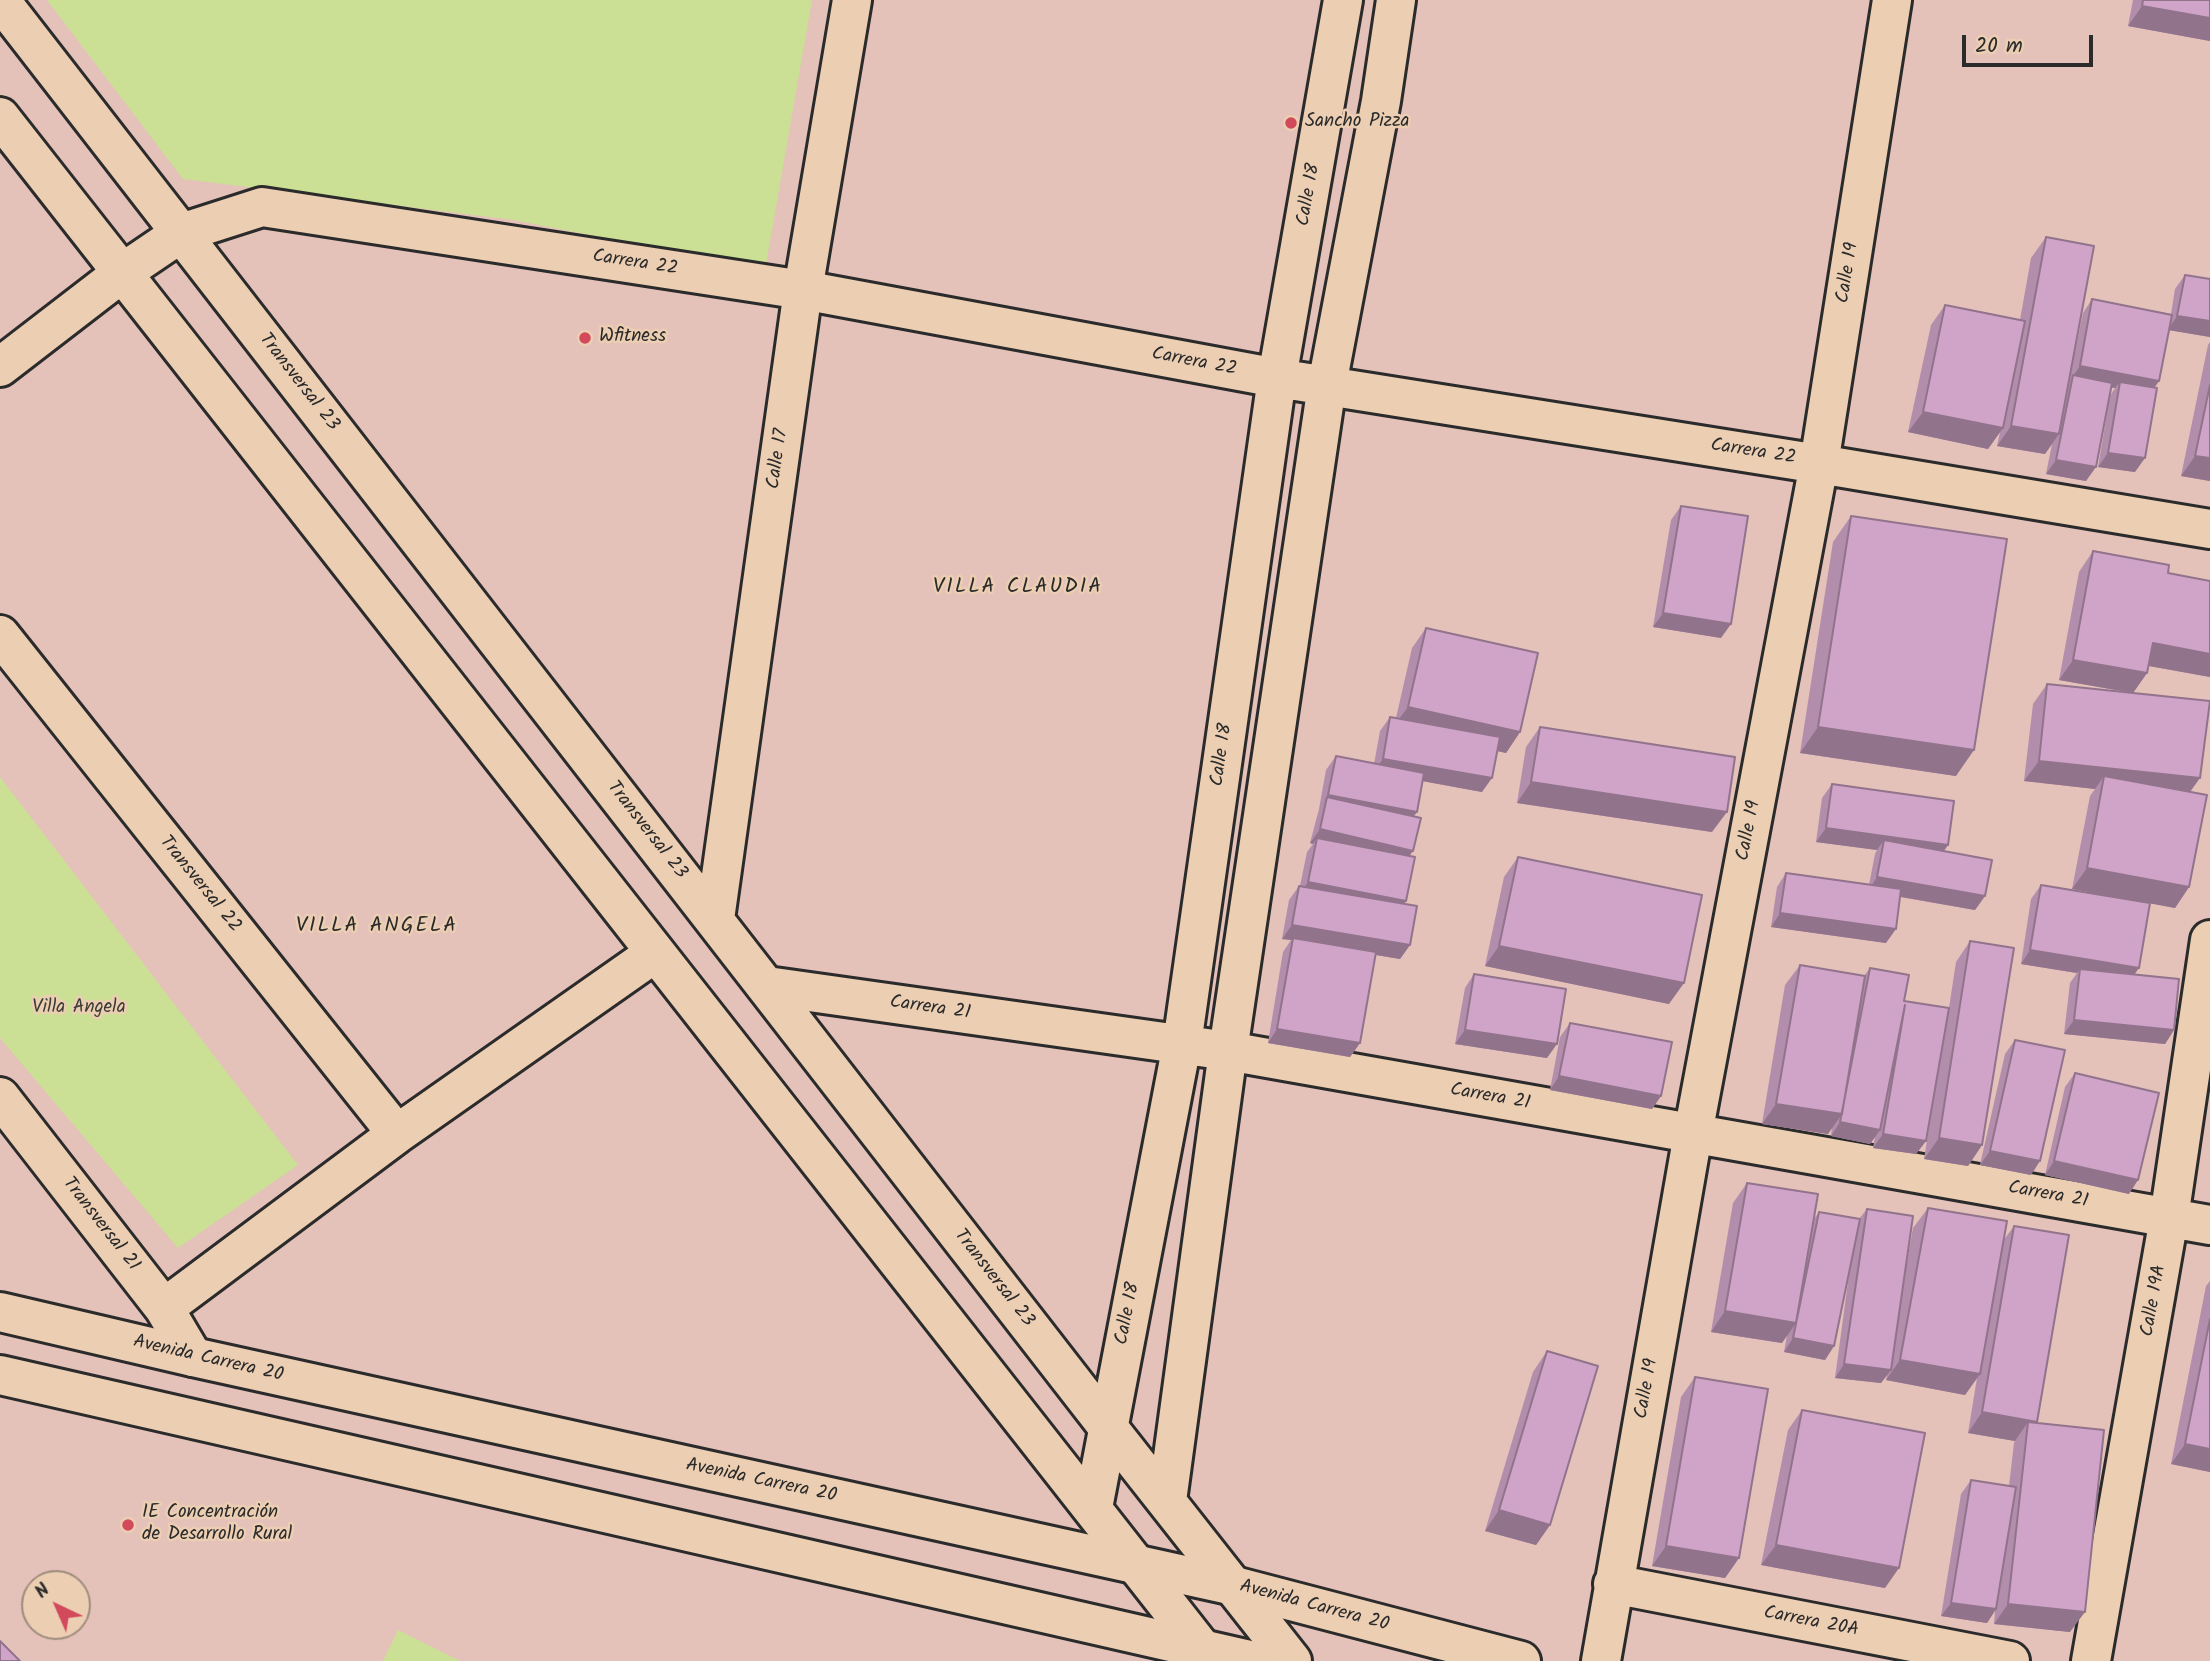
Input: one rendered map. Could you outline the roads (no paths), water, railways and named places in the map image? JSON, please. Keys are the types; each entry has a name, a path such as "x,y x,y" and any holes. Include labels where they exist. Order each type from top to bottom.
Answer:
{"street":[{"name":"Transversal 23","path":"0,0 1292,1661"},
{"name":"Calle 17","path":"715,919 803,290 852,0"},
{"name":"Calle 18","path":"1093,1508 1182,1044 1278,379 1343,0"},
{"path":"1167,1501 1228,1051 1327,385 1381,101 1396,0"},
{"name":"Calle 19","path":"1601,1661 1693,1134 1819,464 1892,0"},
{"path":"1327,95 1381,101"},
{"path":"0,117 1203,1650"},
{"name":"Carrera 22","path":"0,367 122,272 181,233 262,207 803,290 1278,379 2210,529"},
{"name":"Transversal 22","path":"0,635 397,1134"},
{"name":"Calle 19A","path":"2091,1661 2169,1218 2210,940"},
{"path":"164,1308 397,1134 655,953"},
{"name":"Carrera 21","path":"767,986 1228,1051 2210,1225"},
{"name":"Transversal 21","path":"0,1097 164,1308 193,1357"},
{"name":"Avenida Carrera 20","path":"0,1312 1234,1586 1521,1661"},
{"path":"0,1375 1254,1661"},
{"name":"Carrera 20A","path":"1613,1584 2010,1661"}],"place":[{"name":"Sancho Pizza","path":"1291,123"},
{"name":"Wfitness","path":"585,338"},
{"name":"IE Concentración de Desarrollo Rural","path":"128,1525"}],"district":[{"name":"VILLA CLAUDIA","path":"1018,588"},
{"name":"VILLA ANGELA","path":"377,927"}],"park label":[{"name":"Villa Angela","path":"79,1009"}]}
